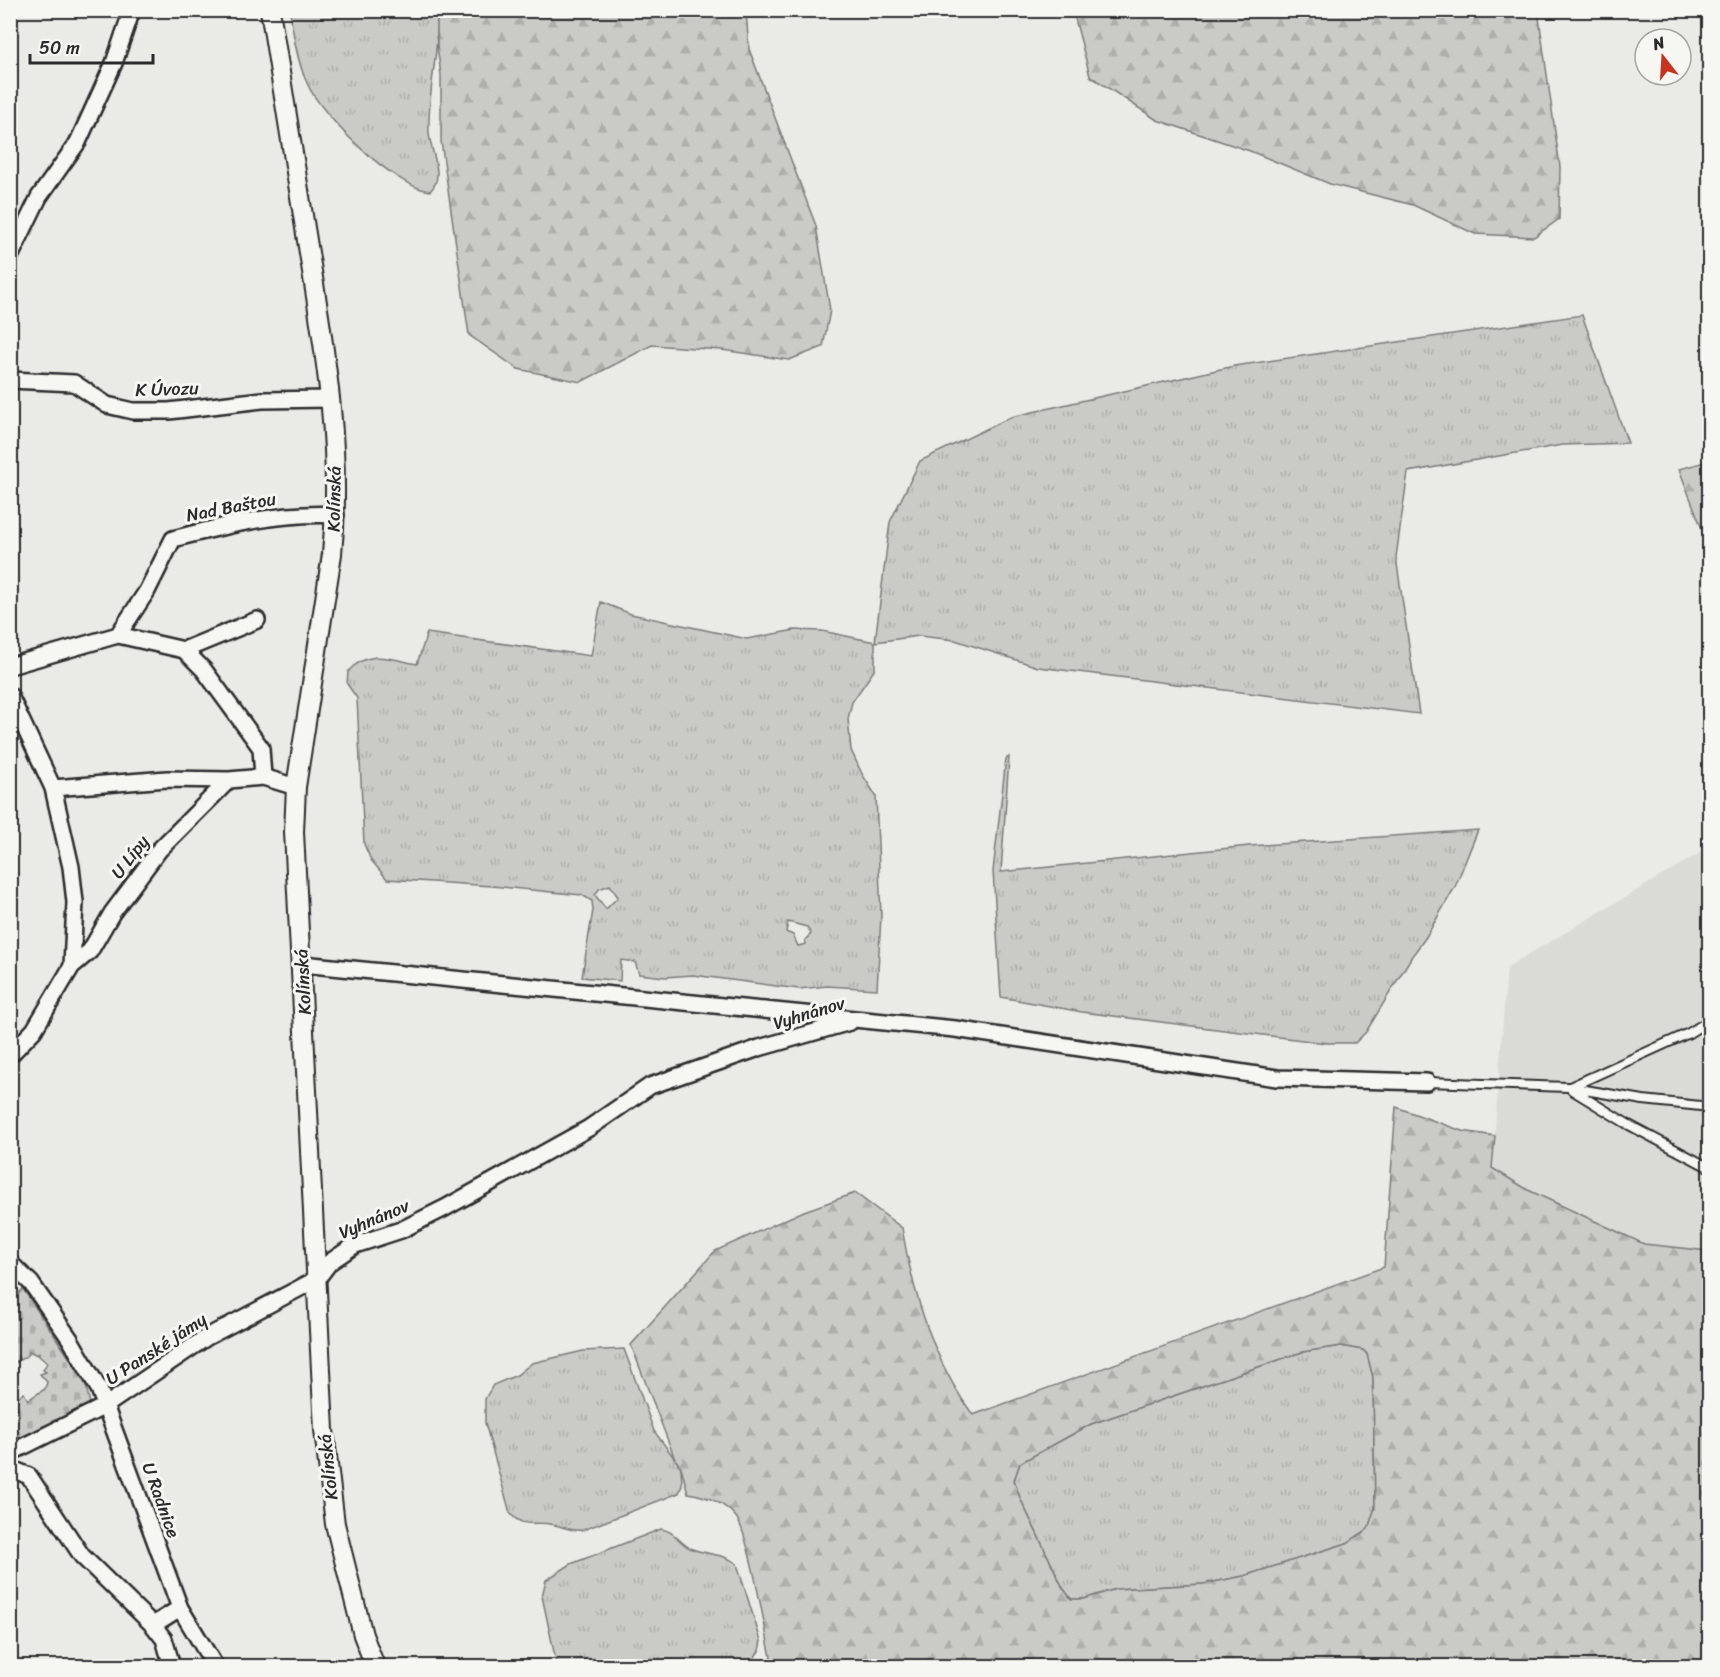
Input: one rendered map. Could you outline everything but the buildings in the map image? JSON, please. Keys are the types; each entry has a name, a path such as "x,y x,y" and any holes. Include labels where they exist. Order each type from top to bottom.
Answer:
{"street":[{"path":"10,256 39,198 78,142 114,63 132,10"},
{"name":"Kolínská","path":"270,10 316,295 335,435 336,515 296,787 294,832 324,1430 335,1524 363,1635 375,1666"},
{"name":"K Úvozu","path":"10,380 74,383 106,405 133,411 169,411 262,400 331,399"},
{"name":"Nad Baštou","path":"118,635 147,591 173,539 265,519 308,514 336,515"},
{"path":"184,650 257,620"},
{"path":"10,666 118,635 184,650 204,670 261,748 263,777"},
{"path":"10,696 53,788 71,867 75,902 72,966 34,1030 10,1055"},
{"path":"53,788 167,779 229,780 263,777 296,787"},
{"name":"U Lípy","path":"72,966 90,951 112,914 159,850 229,780"},
{"name":"Vyhnánov","path":"302,964 859,1019"},
{"path":"859,1019 955,1029 1277,1078 1427,1082"},
{"name":"Vyhnánov","path":"317,1279 330,1262 355,1245 401,1230 445,1208 589,1128 650,1086 759,1048 859,1019"},
{"name":"U Panské jámy","path":"10,1263 31,1283 70,1339 105,1406 207,1337 317,1279"},
{"path":"10,1453 105,1406"},
{"name":"U Radnice","path":"105,1406 180,1608 215,1666"},
{"path":"10,1468 29,1476 82,1556 153,1625 164,1640 172,1666"},
{"path":"153,1625 180,1608"}],"lane":[{"path":"1568,1087 1689,1033 1710,1020"},
{"path":"1427,1082 1568,1087 1643,1100 1710,1107"},
{"path":"1568,1087 1629,1125 1710,1168"}],"shaded area":[{"path":"1709,848 1709,1251 1644,1244 1528,1190 1492,1168 1507,967"}],"green space":[{"path":"311,10 437,11 437,42 429,133 437,178 430,191 415,187 379,164 343,131 315,97 301,66 290,11 309,13"},
{"path":"437,11 746,11 749,49 816,226 830,310 823,347 789,360 722,350 652,345 581,382 518,369 469,335 441,141 441,75 437,46"},
{"path":"1073,11 1538,11 1560,167 1559,219 1534,237 1475,234 1413,205 1330,184 1250,151 1157,120 1090,76"},
{"path":"1582,315 1628,443 1562,445 1408,472 1396,557 1419,714 1038,667 955,640 919,636 875,642 890,522 920,461 1011,417 1234,366"},
{"path":"1710,461 1709,547 1679,469"},
{"path":"601,602 631,614 747,639 795,630 822,631 875,642 875,669 852,702 848,719 851,750 876,796 881,916 877,989 827,986 799,989 693,975 665,977 639,974 635,962 621,960 620,981 582,977 593,910 592,901 582,895 387,879 371,860 364,844 357,698 347,684 348,672 364,660 380,657 417,664 427,633 591,656","holes":["610,885 618,897 606,909 595,895 599,889","788,922 807,927 811,934 805,940 806,944 798,946 793,935 786,932"]},
{"path":"1009,757 1001,872 1249,846 1478,830 1455,887 1366,1032 1355,1043 1326,1043 1082,1012 1001,997 993,871 1006,759"},
{"path":"1396,1107 1462,1131 1495,1136 1492,1168 1528,1190 1644,1244 1709,1251 1709,1666 764,1666 771,1657 751,1562 741,1527 736,1517 721,1504 688,1493 681,1467 675,1459 631,1345 715,1251 804,1211 855,1193 902,1228 912,1277 936,1350 973,1415 1384,1267","holes":["1341,1346 1363,1350 1367,1354 1373,1377 1375,1508 1368,1529 1347,1543 1244,1576 1204,1584 1116,1589 1084,1599 1071,1599 1063,1588 1020,1498 1014,1480 1020,1463 1091,1424 1302,1352"]},
{"path":"23,1289 85,1381 90,1404 48,1428 11,1441 11,1414 17,1409 12,1400 24,1393 28,1400 45,1389 47,1382 40,1374 46,1372 43,1370 47,1363 39,1356 39,1353 37,1355 29,1351 29,1354 20,1360 18,1357 18,1361 11,1366 11,1301"},
{"path":"1341,1346 1363,1350 1367,1354 1373,1377 1375,1508 1368,1529 1347,1543 1244,1576 1204,1584 1116,1589 1084,1599 1071,1599 1063,1588 1020,1498 1014,1480 1020,1463 1091,1424 1302,1352"},
{"path":"624,1349 654,1431 681,1467 682,1485 679,1493 583,1530 519,1521 510,1513 485,1423 485,1399 493,1385 517,1375 532,1363 583,1351"},
{"path":"661,1529 670,1532 692,1549 721,1556 737,1564 761,1641 759,1651 749,1666 557,1666 542,1596 546,1580 571,1564"}]}
